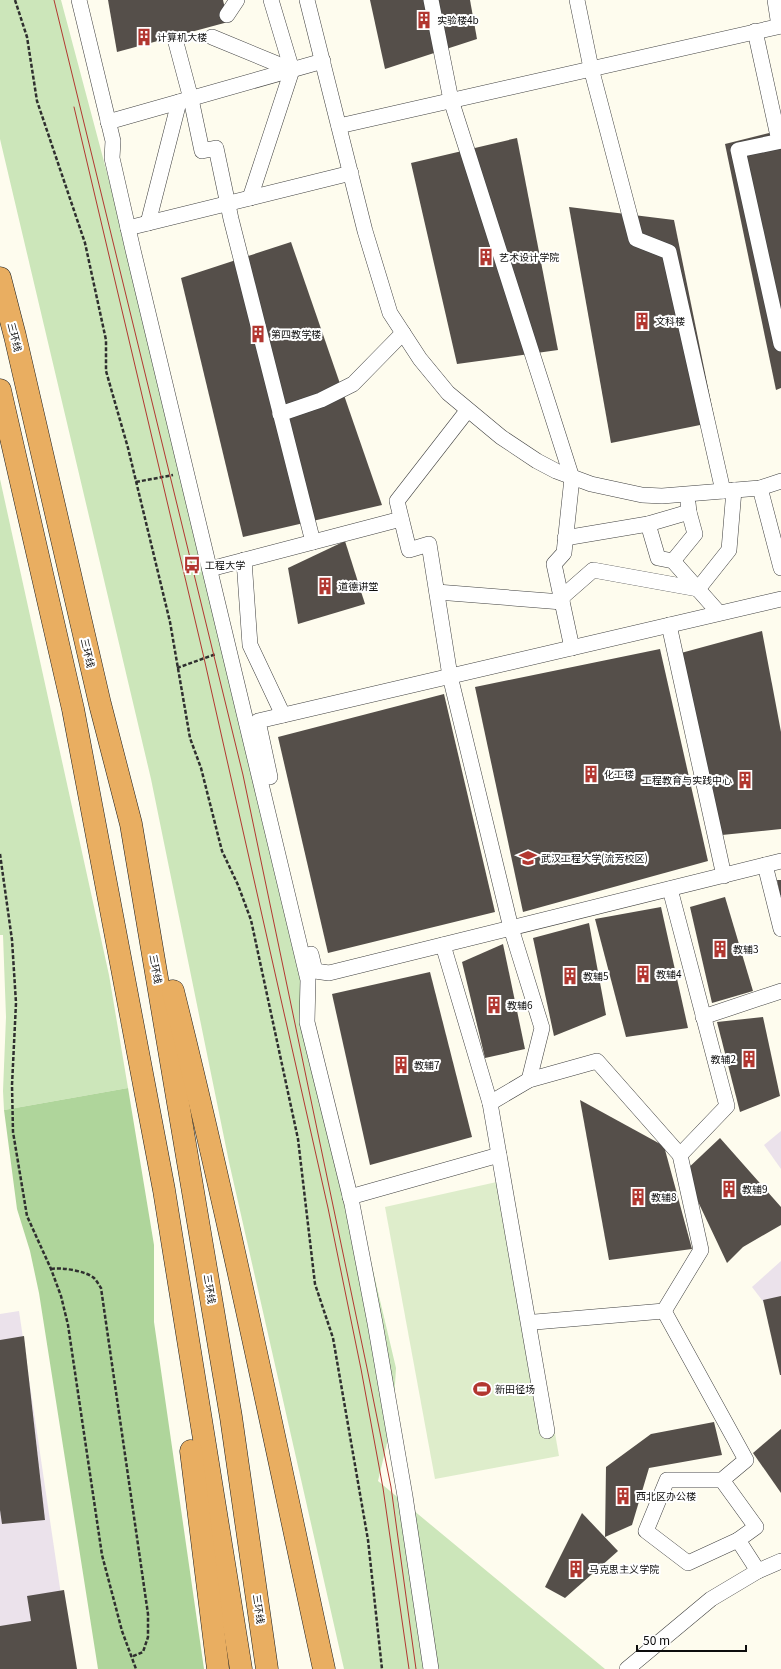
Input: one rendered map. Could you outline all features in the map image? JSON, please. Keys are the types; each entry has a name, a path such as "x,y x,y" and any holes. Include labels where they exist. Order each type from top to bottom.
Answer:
{"highway":[{"name":"三环线","path":"0,278 15,336 100,704 131,824 231,1417 267,1669"},
{"path":"0,390 73,709 168,1215 240,1669"},
{"path":"131,824 194,1074 234,1248 324,1669"},
{"path":"168,1215 172,1314 191,1450 218,1669"}],"street":[{"path":"79,0 113,141 112,158 128,228 308,980 307,1022 350,1197 375,1323 404,1488 431,1669"},
{"path":"227,15 237,0"},
{"path":"250,198 292,70 271,0"},
{"path":"308,0 365,231 381,288 390,313 420,359 448,393 501,437 538,461 572,478 591,484 642,495 662,496 760,488 781,481"},
{"path":"431,0 451,100 572,478 564,553 554,564 572,648"},
{"path":"577,0 591,68 636,239 669,252 729,491 729,550 698,589"},
{"path":"339,126 780,26 775,0"},
{"path":"755,31 780,141 738,150 781,344"},
{"path":"212,37 292,70"},
{"path":"175,39 185,100 202,152 216,148 227,204 313,542"},
{"path":"108,122 323,61"},
{"path":"148,223 185,100"},
{"path":"128,228 351,173"},
{"path":"280,414 321,400 353,384 403,333"},
{"path":"468,411 397,501 409,550 430,544 450,676 511,928 542,1028 529,1080"},
{"path":"760,488 781,568"},
{"path":"673,561 695,534 689,512 687,494"},
{"path":"565,538 648,524 689,512"},
{"path":"210,569 401,519"},
{"path":"648,524 658,558 673,561 719,613"},
{"path":"244,560 250,645 284,715"},
{"path":"437,592 562,600 593,570 698,589"},
{"path":"781,599 258,721 315,971 329,973 781,861"},
{"path":"669,625 724,876"},
{"path":"230,651 250,645"},
{"path":"765,865 781,929"},
{"path":"670,889 726,1106 680,1155"},
{"path":"444,945 490,1103 547,1431"},
{"path":"703,1016 781,991"},
{"path":"490,1103 529,1080 597,1062 680,1155 701,1250 664,1311"},
{"path":"350,1197 499,1155"},
{"path":"535,1322 664,1311"},
{"path":"664,1311 746,1460 722,1480 667,1480 646,1531 688,1563 738,1540 756,1527 722,1480"},
{"path":"738,1540 758,1570"},
{"path":"627,1669 711,1599 758,1570 781,1561"}],"path":[{"path":"15,0 27,37 37,101 85,243 106,340 106,371 128,448 170,622 190,738 201,768 222,851 238,885 251,920 298,1139 315,1284 333,1338 368,1540 382,1669"},
{"path":"136,482 186,471"},
{"path":"177,668 204,658 230,651"},
{"path":"0,854 12,940 16,1003 12,1085 13,1132 27,1216 51,1269 61,1296 68,1325 102,1555 122,1631 136,1669"},
{"path":"51,1269 58,1267 77,1271 93,1277 101,1288 148,1614 148,1637 142,1652 131,1657"}],"shaded area":[{"path":"781,1131 781,1169 764,1145"},
{"path":"781,1261 781,1325 752,1287"},
{"path":"19,1311 72,1669 0,1669 0,1314"}],"green space":[{"path":"0,0 61,0 119,218 307,991 396,1368 393,1418 378,1481 605,1669 344,1669 229,1162 151,779 0,139"},
{"path":"0,479 109,975 128,1088 4,1110 3,1091 6,1017 3,935 0,935"},
{"path":"128,1088 154,1245 154,1322 204,1669 98,1669 39,1293 30,1251 17,1209 4,1110"},
{"name":"新田径场","path":"510,1179 559,1456 435,1479 385,1207"}],"building":[{"name":"计算机大楼","path":"108,0 223,0 228,22 117,52"},
{"name":"实验楼4b","path":"370,0 470,0 477,39 385,69"},
{"path":"781,130 781,388 776,390 725,144"},
{"name":"艺术设计学院","path":"517,138 558,350 457,364 411,163"},
{"name":"文科楼","path":"569,207 674,220 715,422 611,443"},
{"name":"第四教学楼","path":"291,242 382,505 243,537 181,278"},
{"name":"道德讲堂","path":"345,541 365,604 298,624 288,568"},
{"name":"工程教育与实践中心","path":"762,631 781,732 781,829 722,835 681,653"},
{"name":"化工楼","path":"660,649 708,861 523,912 475,687"},
{"path":"444,694 495,912 328,953 278,737"},
{"path":"777,880 781,880 781,895 780,895"},
{"name":"教辅3","path":"725,897 753,991 712,1003 690,907"},
{"name":"教辅4","path":"661,907 688,1028 626,1037 595,919"},
{"name":"教辅5","path":"589,923 606,1015 554,1036 533,938"},
{"name":"教辅6","path":"503,944 525,1049 485,1058 462,962"},
{"name":"教辅7","path":"430,972 472,1137 370,1165 332,994"},
{"name":"教辅2","path":"763,1017 780,1096 740,1112 717,1022"},
{"name":"教辅8","path":"580,1100 664,1146 692,1249 609,1260"},
{"name":"教辅9","path":"720,1138 781,1207 781,1225 743,1247 727,1263 684,1172"},
{"path":"781,1296 781,1375 780,1375 763,1300"},
{"path":"24,1336 45,1520 2,1524 0,1510 0,1340"},
{"name":"西北区办公楼","path":"714,1422 722,1455 649,1468 632,1525 605,1537 606,1467 651,1434"},
{"path":"781,1429 781,1493 753,1453"},
{"name":"马克思主义学院","path":"582,1513 618,1551 565,1598 545,1587"},
{"path":"64,1590 77,1669 0,1669 0,1626 31,1621 27,1596"}],"tram line":[{"path":"54,0 243,775 391,1487 416,1669"},
{"path":"74,107 204,658 328,1208 361,1369 383,1488 409,1669"}],"place":[{"name":"实验楼4b","path":"424,20"},
{"name":"计算机大楼","path":"144,37"},
{"name":"艺术设计学院","path":"486,257"},
{"name":"文科楼","path":"642,321"},
{"name":"第四教学楼","path":"258,334"},
{"name":"工程大学","path":"192,565"},
{"name":"道德讲堂","path":"325,586"},
{"name":"化工楼","path":"591,774"},
{"name":"工程教育与实践中心","path":"745,780"},
{"name":"武汉工程大学(流芳校区)","path":"528,858"},
{"name":"教辅3","path":"720,949"},
{"name":"教辅4","path":"643,974"},
{"name":"教辅5","path":"570,976"},
{"name":"教辅6","path":"494,1005"},
{"name":"教辅2","path":"749,1059"},
{"name":"教辅7","path":"401,1065"},
{"name":"教辅9","path":"729,1189"},
{"name":"教辅8","path":"638,1197"},
{"name":"新田径场","path":"482,1389"},
{"name":"西北区办公楼","path":"623,1496"},
{"name":"马克思主义学院","path":"576,1569"}]}
